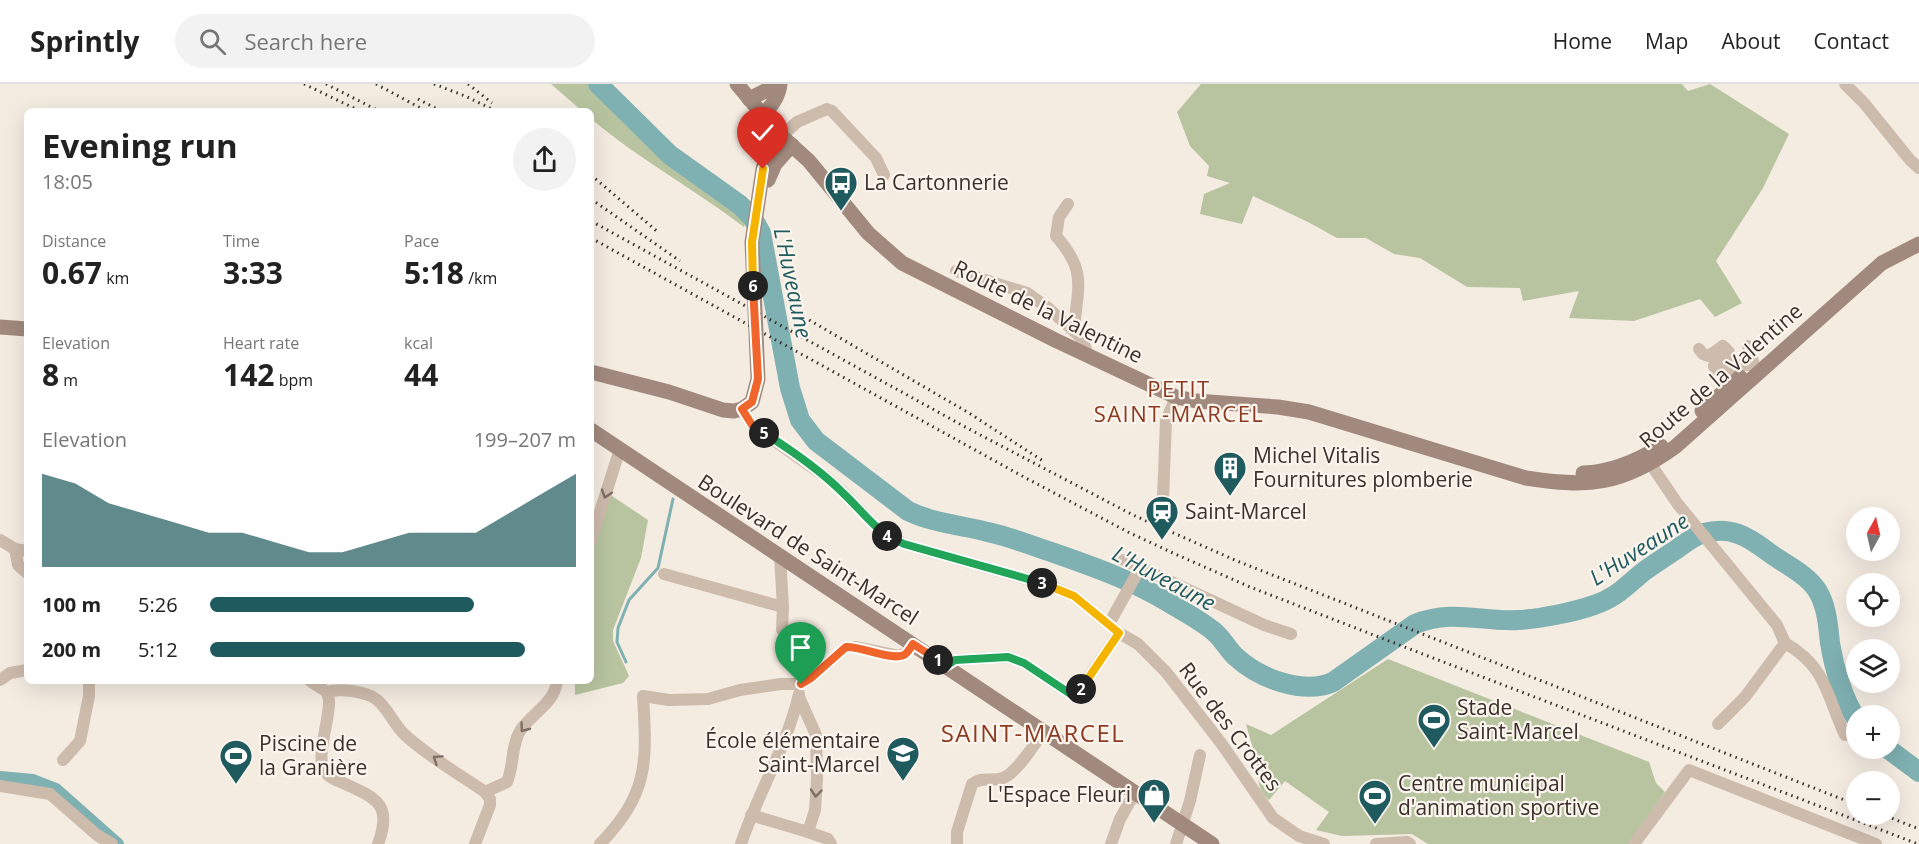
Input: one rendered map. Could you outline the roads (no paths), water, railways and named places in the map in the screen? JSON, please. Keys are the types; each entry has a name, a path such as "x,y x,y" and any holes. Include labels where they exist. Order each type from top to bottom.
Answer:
{"main road":[{"name":"Route de la Valentine","path":"737,84 784,138 809,161 868,233 902,263 1088,356 1176,397 1196,401 1278,406 1309,412 1526,478 1572,484 1601,482 1624,477 1648,460 1675,447 1754,365 1880,253 1919,233"},
{"path":"749,99 774,84"},
{"path":"763,115 770,108 780,84"},
{"path":"594,373 669,392 723,410 742,409 752,402 758,379 752,242 758,204 765,193 784,138"},
{"name":"Route de la Valentine","path":"1721,400 1743,388 1882,263 1919,243"},
{"path":"0,327 24,329"},
{"path":"1743,388 1754,365"},
{"name":"Boulevard de Saint-Marcel","path":"594,432 1212,844"}],"street":[{"path":"1845,84 1919,168"},
{"path":"784,138 797,122 827,109 876,158 884,175"},
{"path":"1068,204 1059,217 1056,236 1072,255 1077,269 1079,291 1074,330"},
{"path":"956,271 1027,293 1074,330 1083,340 1088,356"},
{"path":"1699,349 1703,354 1709,356 1723,346 1726,348 1729,352 1728,357 1714,366 1716,371 1721,372 1741,364 1754,365 1748,346"},
{"path":"1162,524 1166,424 1176,397"},
{"name":"Rue des Crottes","path":"742,409 752,425 826,477 888,536 904,544 1064,590 1083,602 1119,633 1138,644 1166,672 1221,743 1273,818 1299,836 1324,844"},
{"path":"594,531 620,449"},
{"path":"1648,460 1691,519 1777,625 1785,643 1801,652 1816,668 1845,735"},
{"path":"0,540 21,550 18,565 24,570"},
{"path":"780,556 782,630"},
{"path":"1124,560 1138,570 1264,626 1291,634"},
{"path":"1109,624 1138,570"},
{"path":"664,574 783,607"},
{"path":"946,666 955,660 1008,657 1024,663 1075,697 1119,633"},
{"path":"1718,724 1744,697 1785,643"},
{"path":"600,844 620,822 638,793 645,764 643,696 669,700 708,699 741,690 781,684 801,684 846,647 899,656 906,653 913,644"},
{"path":"0,680 10,673 24,671"},
{"path":"63,760 80,741 89,696 89,684"},
{"path":"315,684 327,692 329,706 321,756 324,769 336,779 370,795 383,807 384,822 378,844"},
{"path":"485,792 507,782 516,739 554,692 556,684"},
{"path":"741,844 751,815 792,723 801,684"},
{"path":"327,692 337,688 376,699 415,743 485,792 490,799 490,805 475,844"},
{"path":"799,697 816,735 815,810 808,832"},
{"path":"957,844 957,832 972,784 977,780 1007,776 1044,731"},
{"path":"1176,844 1200,755"},
{"path":"1634,844 1689,770 1876,844"},
{"path":"0,786 50,794 97,835 112,844"},
{"path":"1111,844 1120,819 1135,792"},
{"path":"751,815 828,839 831,844"},
{"path":"1376,844 1407,842 1410,844"}],"waterway":[{"name":"L'Huveaune","path":"598,84 670,155 740,205 752,217 761,233 790,388 800,420 816,441 908,511 939,522 1008,537 1126,580 1153,593 1207,626 1219,636 1236,657 1257,672 1283,683 1309,687 1333,682 1415,624 1442,617 1527,619 1586,608 1615,595 1643,572 1697,536 1713,531 1730,532 1745,537 1760,546 1800,573 1817,590 1825,609 1832,653 1848,705"},
{"path":"626,662 617,642 618,628 629,600 658,568 673,499"},
{"name":"L'Huveaune","path":"1900,758 1919,772"},
{"path":"0,777 33,780 56,789 118,844"}],"railway":[{"path":"304,84 354,108"},
{"path":"326,84 373,108"},
{"path":"376,84 420,108"},
{"path":"434,84 490,108"},
{"path":"468,84 492,103"},
{"path":"418,99 435,108"},
{"path":"594,178 659,233"},
{"path":"594,201 680,261"},
{"path":"594,223 969,429 1133,515 1237,561 1846,801"},
{"path":"594,240 1024,477 1173,553 1250,587 1918,844"},
{"path":"804,317 969,413 1043,461"},
{"path":"1900,822 1919,829"}],"place":[{"name":"La Cartonnerie","path":"841,212"},
{"name":"Michel Vitalis Fournitures plomberie","path":"1230,497"},
{"name":"Saint-Marcel","path":"1162,541"},
{"name":"Stade Saint-Marcel","path":"1434,749"},
{"name":"École élémentaire Saint-Marcel","path":"903,782"},
{"name":"Piscine de la Granière","path":"236,785"},
{"name":"L'Espace Fleuri","path":"1154,824"},
{"name":"Centre municipal d'animation sportive","path":"1375,825"}],"district":[{"name":"PETIT SAINT-MARCEL","path":"1179,402"},
{"name":"SAINT-MARCEL","path":"1033,734"}]}
